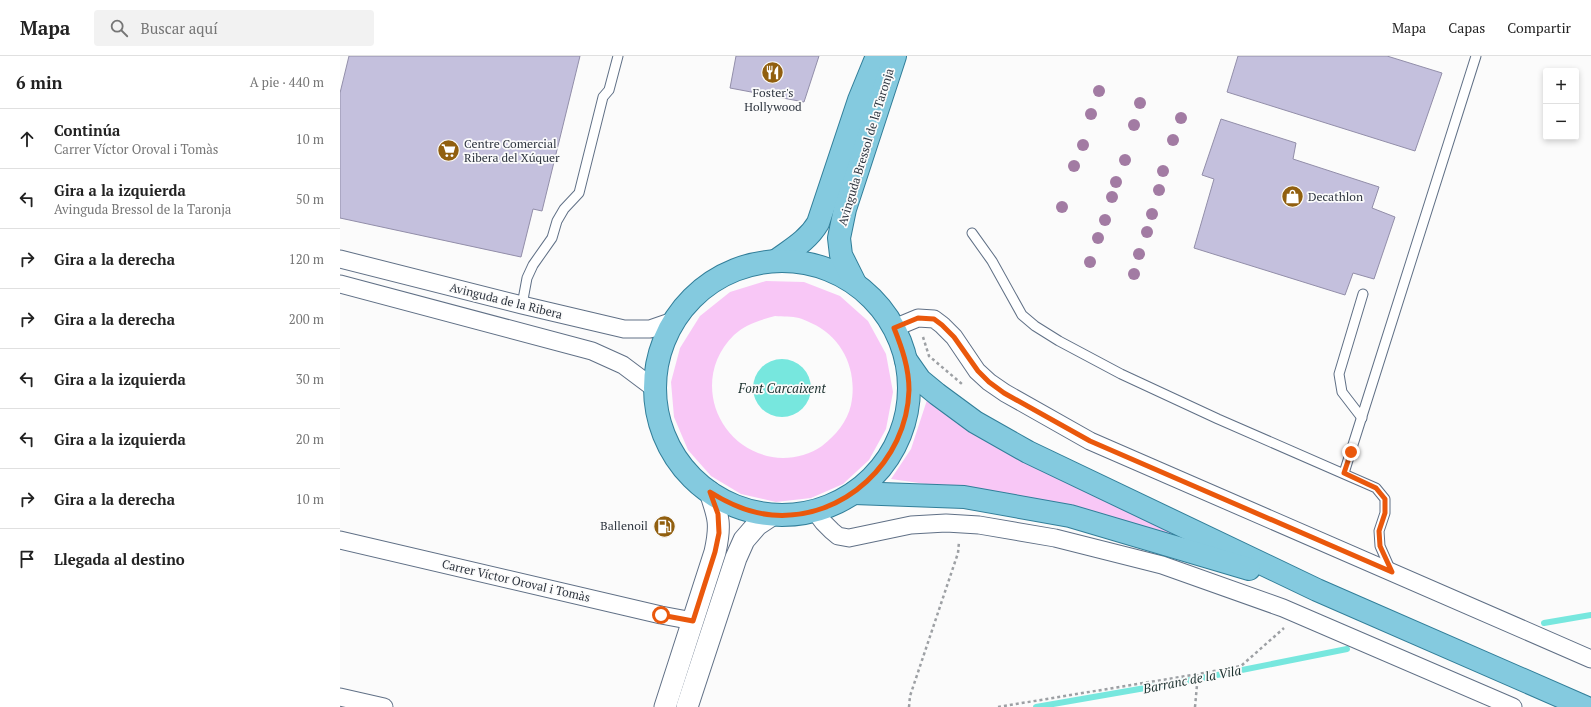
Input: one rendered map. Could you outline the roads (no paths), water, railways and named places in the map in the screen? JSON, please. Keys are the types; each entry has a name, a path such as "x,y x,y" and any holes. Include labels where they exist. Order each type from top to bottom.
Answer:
{"main road":[{"name":"Avinguda Bressol de la Taronja","path":"855,283 841,255 839,238 845,208 894,56"},
{"name":"Avinguda Bressol de la Taronja","path":"777,260 800,244 813,232 818,223 828,196 871,59"},
{"path":"906,360 909,390 905,420 894,448 876,473 854,493 816,511 794,515 772,515 750,511 729,504 710,492 687,472 670,448 659,419 655,389 659,354 674,321 693,296 718,277 746,265 777,260 805,262 831,270 855,283 878,305 894,328 906,360 920,380 975,422 1028,452 1318,590 1585,707"},
{"path":"854,493 964,497 1070,516 1318,590"}],"street":[{"name":"Avinguda de la Ribera","path":"340,259 624,329 650,328 674,321"},
{"path":"340,284 592,351 624,365 655,389"},
{"path":"894,328 918,318 934,319 954,337 978,371 989,382 1004,393 1090,441 1591,659"},
{"path":"665,707 715,552 719,533 718,514 710,492"},
{"path":"816,511 823,522 838,536 849,538 911,525 960,524 1000,528 1055,538 1162,565 1283,608 1513,707"},
{"path":"687,707 728,578 736,558 744,540 756,525 772,515"},
{"name":"Carrer Víctor Oroval i Tomàs","path":"340,540 661,615 693,621"},
{"path":"340,697 384,707"}],"lane":[{"path":"522,305 527,278 533,266 552,238 557,221 564,209 580,193 603,97 609,90 618,56"},
{"path":"1344,473 1476,56"},
{"path":"972,233 992,261 1022,315 1035,326 1059,341 1121,374 1218,419 1376,488 1385,499 1385,513 1379,531 1380,546 1392,572"},
{"path":"1362,418 1342,392 1339,374 1363,294"}],"water":[{"name":"Font Carcaixent","path":"776,359 788,359 798,363 807,372 811,382 811,394 803,409 788,417 776,417 766,413 757,404 753,394 753,382 757,372 766,363"}],"waterway":[{"name":"Barranc de la Vila","path":"1544,623 1591,615"},
{"name":"Barranc de la Vila","path":"1036,707 1197,679 1347,649"}],"place":[{"name":"Foster's Hollywood","path":"773,72"},
{"name":"Centre Comercial Ribera del Xúquer","path":"448,151"},
{"name":"Decathlon","path":"1292,197"},
{"name":"Ballenoil","path":"664,526"}]}
